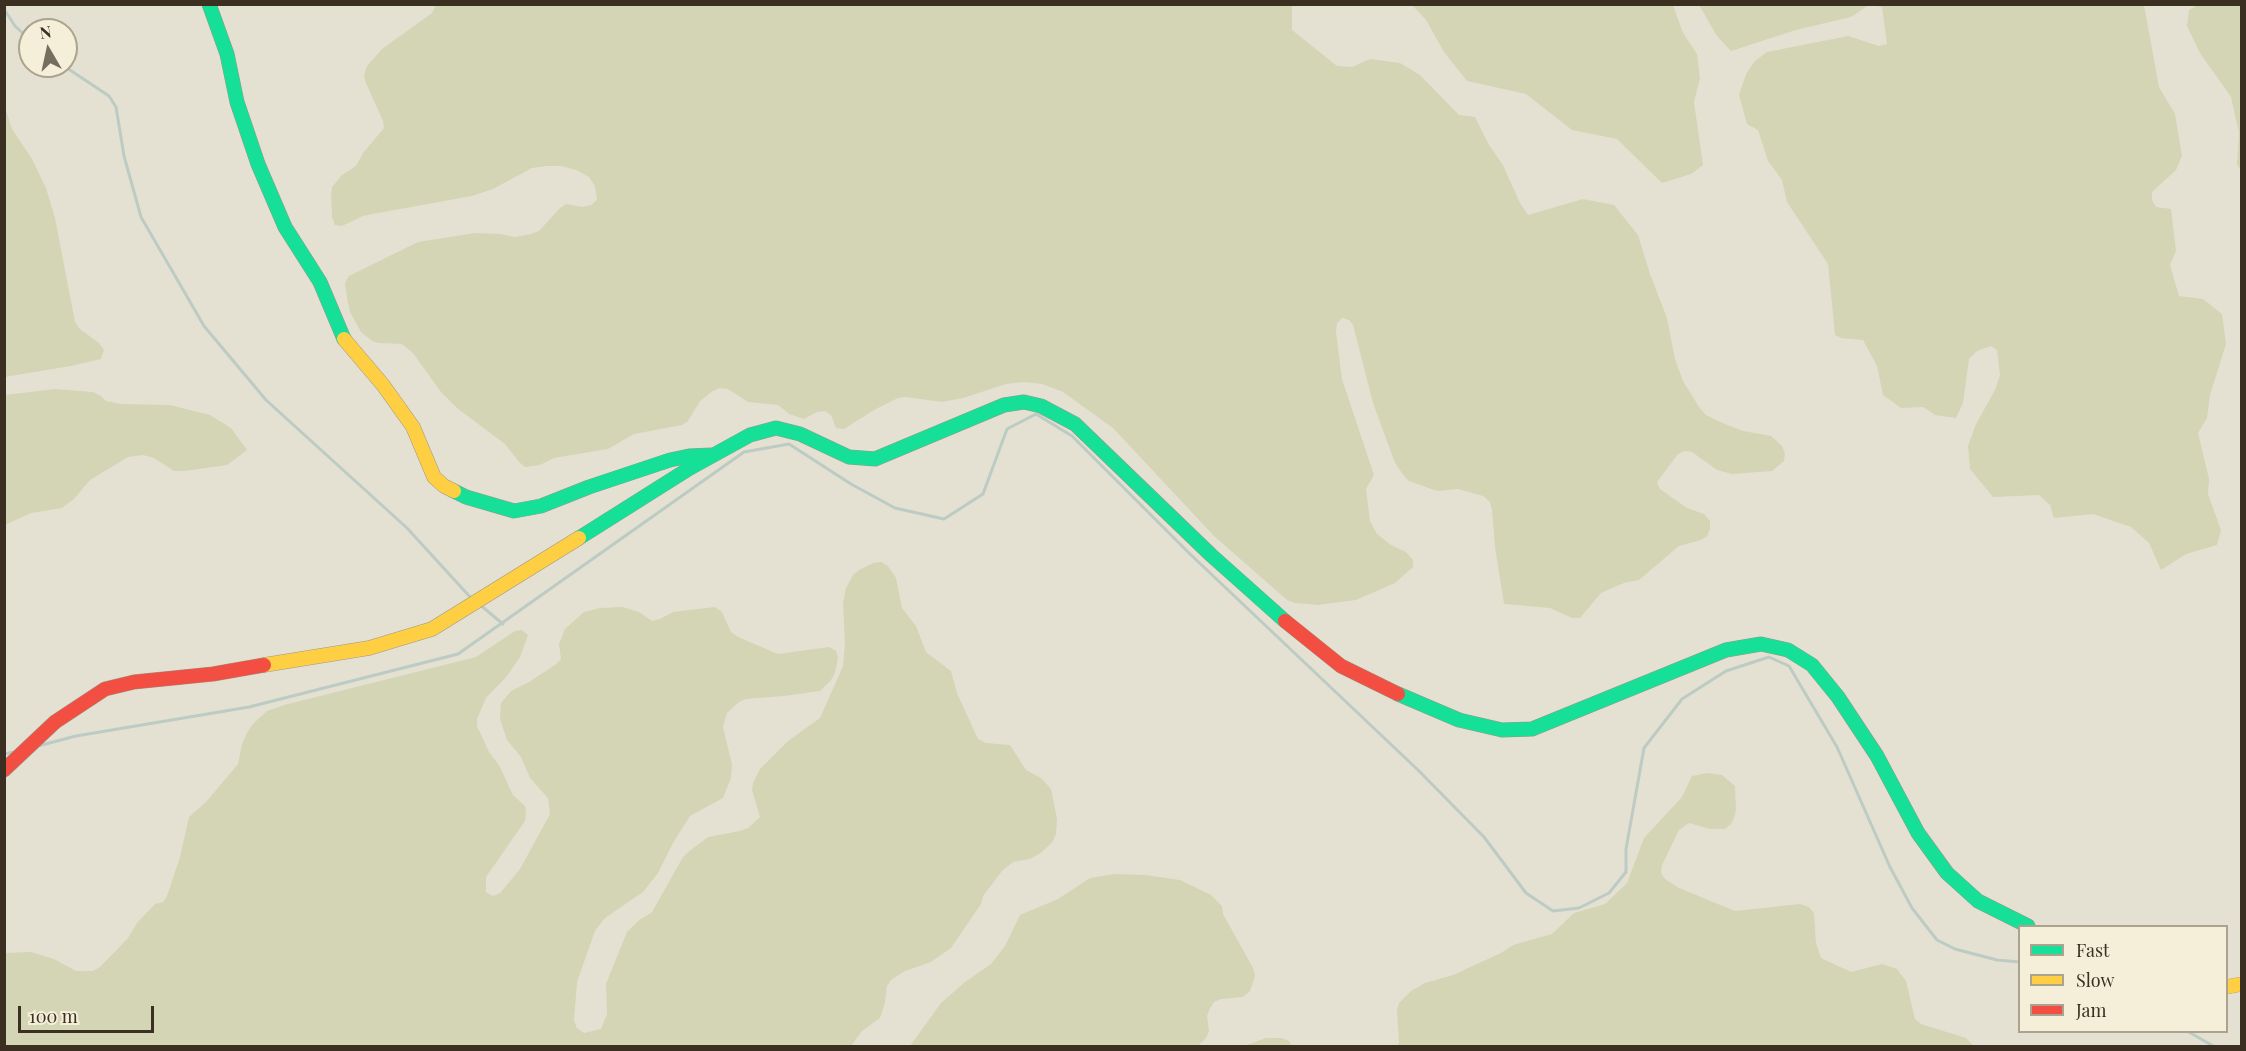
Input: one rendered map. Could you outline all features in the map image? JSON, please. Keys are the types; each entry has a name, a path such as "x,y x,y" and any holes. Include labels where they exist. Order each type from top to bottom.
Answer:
{"main road":[{"path":"209,4 227,54 237,102 258,164 285,227 328,297 339,330 349,346 383,385 413,426 434,477 444,486 466,498 514,511 541,506 588,487 670,460 714,454"},
{"path":"4,770 55,722 105,689 135,682 213,674 369,648 432,629 714,454 750,435 776,428 800,434 849,457 875,459 1004,405 1024,402 1041,406 1075,424 1211,555 1280,617 1341,666 1406,698 1459,720 1502,730 1532,729 1726,650 1761,644 1788,650 1812,665 1838,698 1877,756 1918,833 1947,873 1978,901 2024,925"}],"green space":[{"path":"436,5 1292,5 1292,30 1337,66 1352,67 1370,59 1400,63 1420,75 1459,115 1475,117 1528,215 1583,199 1614,205 1638,235 1667,318 1675,359 1683,381 1699,407 1706,415 1720,422 1743,431 1771,436 1782,446 1785,453 1784,461 1772,471 1732,474 1717,470 1692,452 1685,451 1678,454 1657,482 1660,489 1687,508 1704,514 1710,521 1707,536 1679,546 1639,580 1624,583 1601,593 1580,618 1572,618 1550,608 1504,604 1490,502 1483,496 1458,489 1438,491 1431,489 1409,481 1404,476 1395,463 1373,403 1353,325 1349,320 1342,318 1337,323 1336,332 1342,379 1374,475 1366,489 1370,521 1377,534 1391,545 1406,552 1413,560 1413,567 1395,583 1356,600 1318,605 1287,600 1214,536 1113,428 1063,392 1042,384 1025,382 1006,384 963,398 942,402 898,398 844,429 836,428 831,415 825,411 817,412 804,419 789,414 778,405 748,402 728,389 720,388 700,401 688,421 682,425 634,434 608,449 554,458 540,465 525,467 505,444 457,408 441,392 413,353 402,344 372,341 361,332 350,312 347,298 345,283 349,276 418,242 475,233 515,237 531,234 539,231 566,204 582,207 591,205 597,200 595,186 589,177 561,166 547,166 532,168 493,189 472,196 363,216 342,226 335,225 332,217 332,187 342,175 356,166 363,153 384,128 366,83 364,75 367,66 382,49 432,13"},
{"path":"1412,5 1673,5 1683,33 1697,54 1700,78 1694,102 1703,165 1691,174 1662,183 1617,139 1572,130 1526,94 1467,81 1444,52 1426,20"},
{"path":"1699,5 1869,5 1851,17 1796,30 1731,51 1717,36"},
{"path":"1869,5 2144,5 2159,87 2175,114 2182,156 2176,170 2152,192 2152,200 2156,207 2171,209 2176,251 2170,265 2179,296 2203,299 2222,314 2226,344 2210,395 2207,418 2198,433 2209,479 2208,494 2221,530 2217,545 2186,554 2161,570 2149,543 2131,527 2093,514 2054,518 2050,505 2039,495 1993,497 1970,469 1968,446 2000,375 1997,350 1991,346 1977,351 1969,359 1963,403 1956,418 1935,415 1923,407 1901,408 1883,395 1877,366 1863,340 1841,338 1835,335 1828,264 1787,202 1782,180 1768,161 1758,130 1747,124 1739,95 1746,74 1755,61 1767,52 1848,36 1879,46 1887,44 1882,7"},
{"path":"2198,5 2241,5 2241,171 2237,164 2239,133 2231,97 2200,53 2187,26 2189,10"},
{"path":"5,107 12,129 32,159 46,188 55,218 75,322 104,350 101,359 5,377"},
{"path":"55,389 93,392 106,401 121,404 170,405 210,415 231,428 247,450 227,465 185,471 174,471 154,458 143,455 128,457 90,480 74,499 62,508 31,513 5,525 5,395"},
{"path":"881,562 888,566 896,578 902,608 916,626 926,652 951,671 957,693 978,739 986,743 1010,745 1026,770 1041,778 1051,789 1057,819 1053,841 1042,852 1030,859 1013,862 1002,871 983,896 981,904 951,948 931,962 905,971 891,980 887,986 880,1018 862,1031 851,1046 5,1046 5,953 31,952 54,959 76,971 93,971 100,967 128,938 137,923 155,904 163,902 167,896 180,857 189,817 206,802 238,764 242,744 248,731 267,711 476,657 515,631 522,630 528,635 520,657 507,676 486,698 477,719 477,726 489,752 499,765 513,795 525,806 526,813 525,821 486,877 486,892 493,896 500,893 520,869 550,814 548,798 530,778 521,757 507,740 500,719 501,703 511,691 529,682 561,659 559,644 565,629 584,612 600,608 623,607 639,612 652,621 673,612 715,607 722,612 731,632 778,654 829,647 836,651 838,658 835,673 820,691 746,699 727,713 723,727 732,764 731,778 723,798 690,816 658,873 643,892 605,918 595,931 577,982 574,1021 577,1028 584,1033 601,1029 607,1014 606,984 627,932 652,912 688,852 708,837 748,828 760,817 752,790 760,769 788,741 820,718 843,666 845,643 843,603 846,588 853,575 859,570"},
{"path":"1707,773 1722,775 1735,786 1734,818 1725,829 1710,829 1689,823 1679,830 1662,865 1661,873 1665,879 1679,888 1735,911 1800,904 1809,907 1814,913 1816,943 1821,958 1851,972 1882,964 1897,969 1906,981 1915,1019 1921,1024 1966,1038 1974,1046 1398,1046 1397,1010 1399,1003 1411,991 1425,983 1453,975 1513,945 1552,934 1574,913 1605,904 1627,883 1644,838 1682,797 1692,776"},
{"path":"1115,874 1146,875 1180,880 1211,895 1222,906 1223,914 1253,968 1255,976 1250,991 1243,997 1214,1002 1207,1016 1209,1031 1198,1046 910,1046 941,1003 991,964 1005,946 1020,915 1058,899 1090,878"},
{"path":"1266,1038 1282,1038 1289,1041 1292,1046 1244,1046"}],"waterway":[{"path":"4,9 18,29"},
{"path":"78,75 109,96 116,107 124,156 141,217 204,326 266,400 407,528 471,598"},
{"path":"38,746 76,736 249,707 458,654 744,452 789,444 851,484 895,508 944,519 983,494 1007,429 1036,414 1072,436 1190,554 1418,770 1484,837 1526,893 1553,911 1579,908 1609,893 1626,872 1626,849 1644,748 1682,699 1726,671 1769,657 1789,666 1837,747 1890,867 1912,908 1937,940 1955,949 1997,960 2018,962"},
{"path":"479,604 503,624"},
{"path":"4,754 14,752"},
{"path":"2191,1033 2213,1046"}],"traffic: fast":[{"path":"209,4 227,54 237,102 258,164 285,227 320,282 344,339"},
{"path":"579,538 690,468 750,435 776,428 800,434 849,457 875,459 1004,405 1024,402 1041,406 1075,424 1211,555 1285,621"},
{"path":"454,491 466,497 514,511 541,506 670,460 712,455"},
{"path":"1398,694 1459,720 1502,730 1532,729 1726,650 1761,644 1788,650 1812,665 1838,697 1877,756 1918,833 1947,873 1978,901 2026,925"}],"traffic: slow":[{"path":"344,339 383,385 413,427 434,477 454,491"},
{"path":"264,665 369,648 432,629 579,538"},
{"path":"2228,987 2242,984"}],"traffic: jam":[{"path":"1285,621 1341,666 1398,694"},
{"path":"4,770 55,722 105,689 134,682 213,674 264,665"}]}
